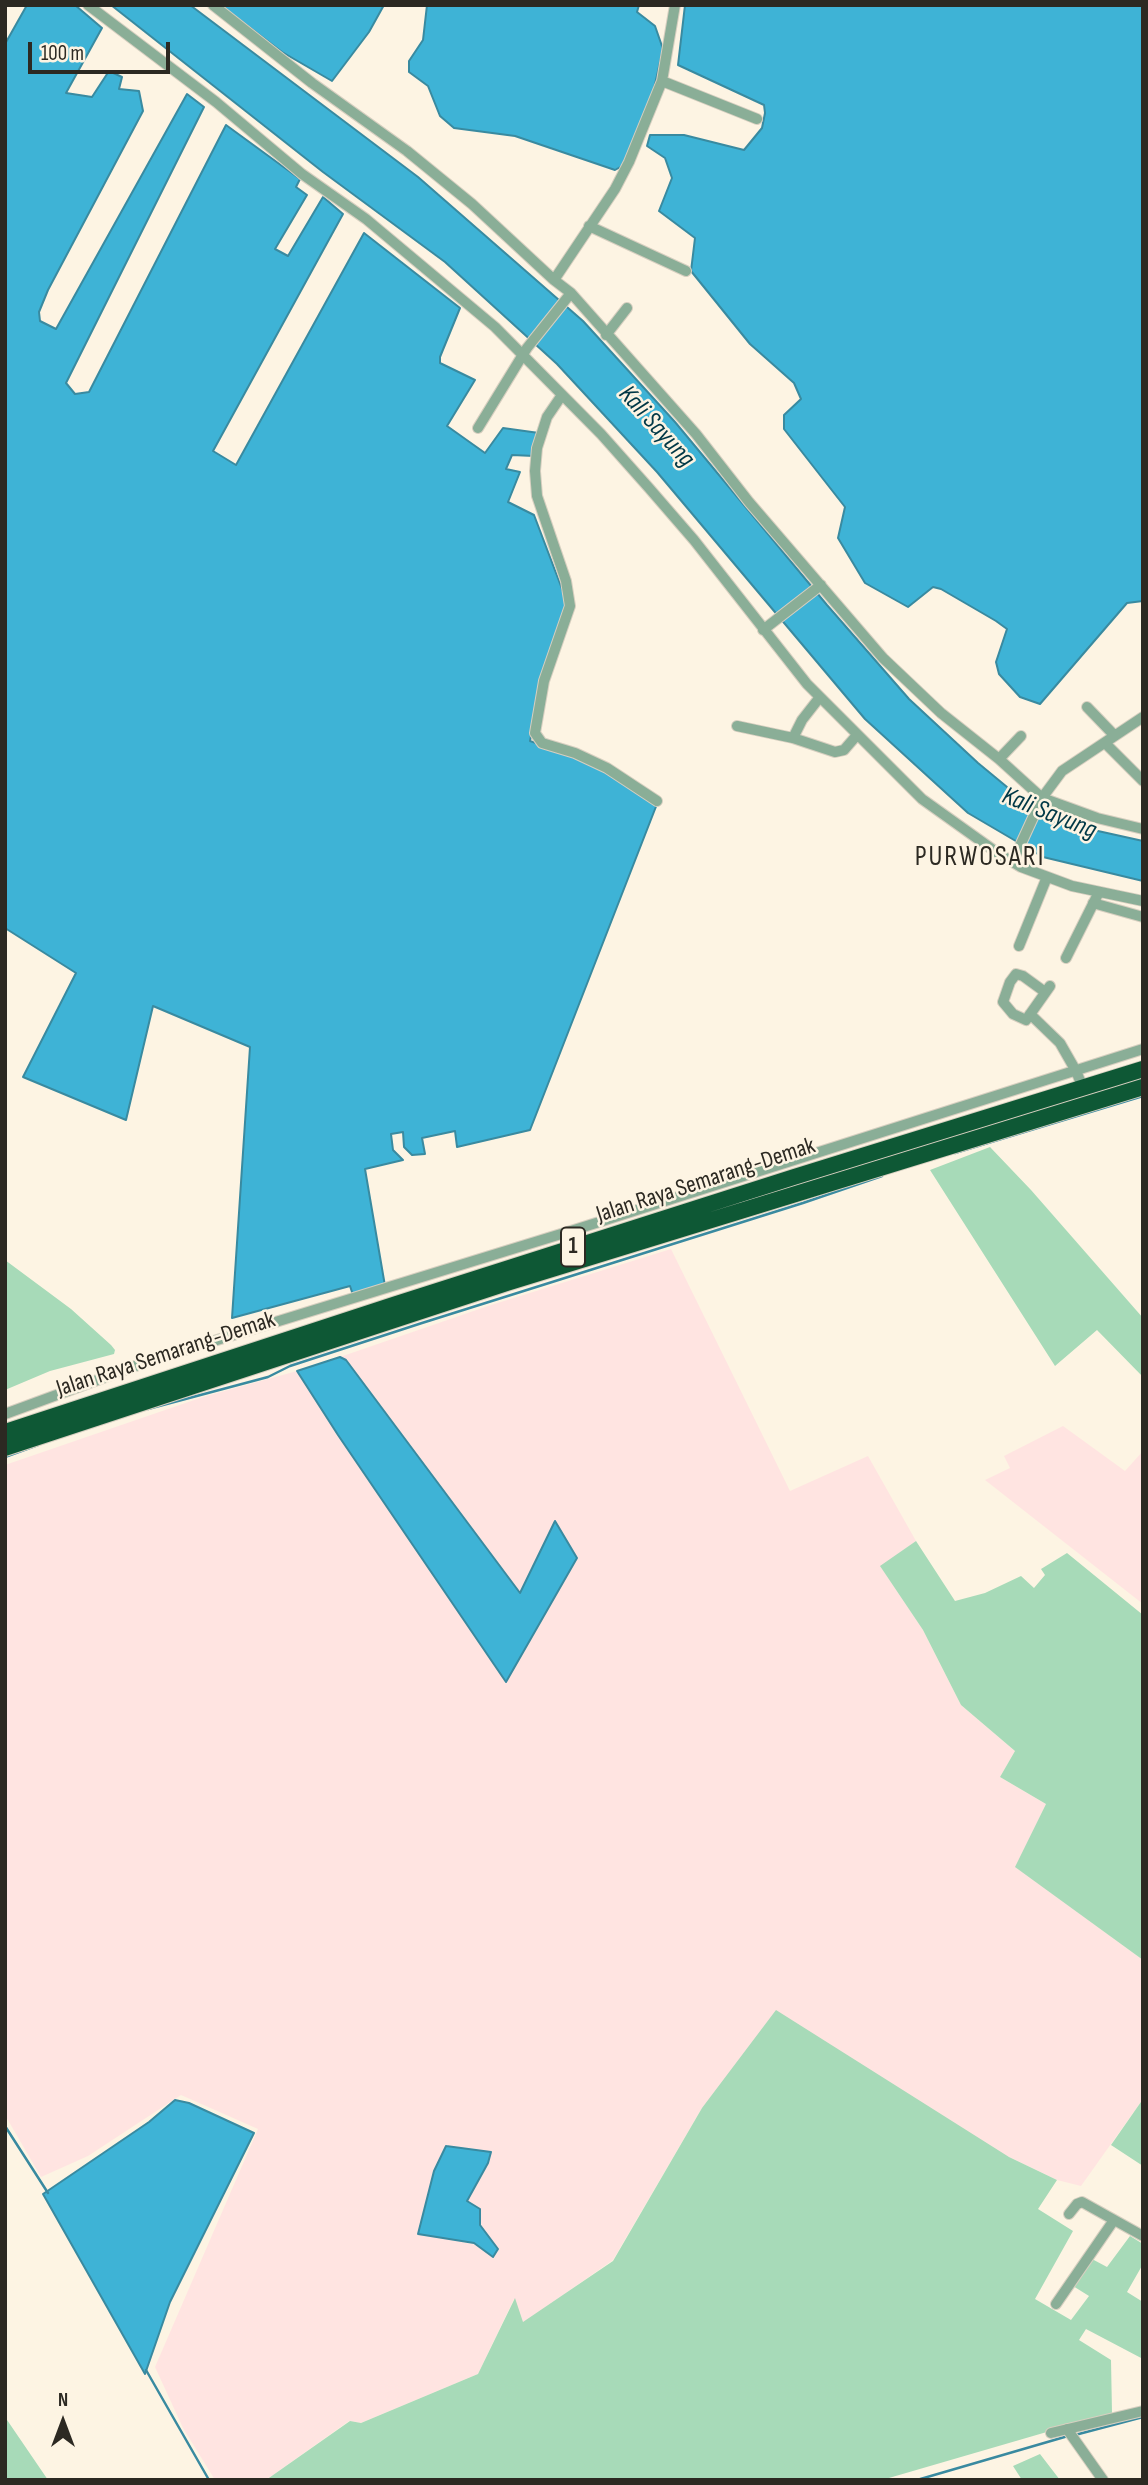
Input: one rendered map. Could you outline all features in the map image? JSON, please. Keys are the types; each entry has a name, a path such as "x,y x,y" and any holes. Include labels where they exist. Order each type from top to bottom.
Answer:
{"highway":[{"name":"Jalan Raya Semarang-Demak","path":"5,1432 794,1177 1080,1079 1143,1069"},
{"name":"Jalan Raya Semarang-Demak","path":"5,1448 468,1296 1143,1087"},
{"path":"794,1177 801,1193"}],"street":[{"path":"88,5 216,102 302,174 366,219 525,352 687,531 820,697 922,799 1013,862 1143,917"},
{"path":"213,5 312,83 407,151 472,204 554,280 696,434 819,586 883,658 941,713 999,760 1041,803 1143,830"},
{"path":"554,280 615,190 662,81 675,5"},
{"path":"662,81 757,119"},
{"path":"589,226 686,271"},
{"path":"478,428 525,352 568,298"},
{"path":"606,335 627,308"},
{"path":"562,395 547,416 537,448 536,471 537,496 565,581 570,606 544,681 535,733 542,743 575,753 607,768 657,801"},
{"path":"764,629 819,586"},
{"path":"793,738 802,720 820,697"},
{"path":"1087,707 1143,782"},
{"path":"1013,862 1041,803 1062,772 1143,717"},
{"path":"737,726 840,752 857,736"},
{"path":"999,760 1021,736"},
{"path":"1019,946 1047,877"},
{"path":"1096,897 1143,901"},
{"path":"1066,958 1096,897"},
{"path":"1013,975 1023,976 1048,989 1030,1014 1026,1020 1021,1019 1004,1005 1004,997 1013,975"},
{"path":"1030,1014 1056,1037 1080,1079"},
{"path":"5,1414 149,1361 624,1214 1080,1079 1143,1049"},
{"path":"149,1361 163,1380"},
{"path":"1069,2214 1081,2202 1143,2236"},
{"path":"1056,2304 1114,2220"},
{"path":"1051,2433 1143,2411"},
{"path":"1067,2429 1103,2480"}],"shaded area":[{"path":"671,1249 790,1491 868,1456 916,1541 881,1567 923,1630 961,1705 1015,1751 1000,1777 1046,1804 1016,1867 1143,1960 1143,2099 1081,2186 1057,2180 1009,2157 702,2108 613,2260 523,2323 514,2299 478,2374 361,2423 349,2421 266,2480 215,2480 183,2428 155,2367 258,2129 181,2095 88,2156 41,2177 5,2115 5,1465 203,1397 297,1371 338,1435 521,1594 346,1360 340,1357 488,1306","holes":["476,2150 491,2152 488,2163 467,2201 480,2225 498,2249 418,2233 434,2171"]},
{"path":"1063,1426 1125,1471 1143,1451 1143,1604 985,1480 1010,1468 1004,1456"}],"green space":[{"path":"990,1147 1143,1318 1143,1377 1097,1330 1055,1366 930,1170"},
{"path":"5,1260 71,1309 111,1345 115,1350 114,1354 50,1371 5,1390"},
{"path":"916,1541 955,1601 985,1593 1021,1576 1034,1588 1045,1575 1041,1569 1067,1553 1143,1615 1143,1960 1015,1867 1046,1804 1000,1777 1015,1751 961,1705 923,1630 880,1566"},
{"path":"776,2010 1009,2157 1057,2180 1038,2209 1073,2231 1035,2299 1071,2320 1089,2296 1073,2286 1092,2259 1107,2267 1130,2236 1143,2244 1143,2264 1127,2292 1143,2302 1143,2359 1086,2329 1079,2340 1111,2360 1112,2413 882,2480 266,2480 350,2421 361,2423 478,2374 515,2298 523,2322 613,2261 702,2108"},
{"path":"1143,2099 1143,2166 1111,2145"},
{"path":"5,2417 48,2480 5,2480"},
{"path":"1040,2454 1060,2480 1022,2480 1013,2466"}],"water":[{"path":"27,5 75,5 102,28 66,93 92,97 109,71 122,77 119,89 139,91 143,111 48,290 39,312 40,321 56,329 187,94 204,107 66,383 75,394 89,392 226,125 300,179 296,187 307,195 275,249 288,256 323,197 343,214 213,451 236,465 364,233 460,308 440,363 475,380 447,426 485,453 503,428 539,433 534,456 512,455 506,469 520,472 508,502 534,515 567,602 542,684 530,741 575,756 616,775 657,804 530,1130 457,1147 455,1131 422,1138 425,1154 412,1155 404,1147 403,1132 391,1134 393,1150 403,1160 365,1169 385,1286 353,1295 350,1286 232,1318 250,1047 153,1006 126,1120 23,1077 76,973 5,928 5,44"},
{"name":"Kali Sayung","path":"111,5 190,5 418,177 583,321 675,422 909,699 978,763 1030,806 1080,827 1143,841 1143,881 1043,857 968,813 865,719 657,472 557,364 445,262 323,172"},
{"path":"220,5 384,5 369,32 332,81 282,52"},
{"path":"427,5 639,5 637,12 655,26 663,49 651,102 624,165 615,170 515,136 454,128 440,116 428,86 409,72 409,61 423,40"},
{"path":"685,5 1143,5 1143,601 1127,603 1040,704 1020,697 999,674 996,662 1007,629 996,621 941,589 933,587 908,607 865,583 838,538 845,507 784,429 784,415 801,399 794,383 750,344 691,271 695,238 659,211 672,178 665,158 647,146 650,135 684,135 744,150 762,128 765,113 764,105 678,65"},
{"path":"340,1357 346,1360 520,1593 555,1521 577,1558 506,1682 297,1371"},
{"path":"175,2100 189,2103 254,2133 170,2302 145,2374 43,2194 149,2122"},
{"path":"446,2146 491,2152 488,2163 467,2201 480,2209 480,2225 498,2249 493,2257 474,2243 418,2234 434,2171"}],"waterway":[{"path":"955,1153 1143,1096"},
{"path":"148,1409 268,1377 290,1366 882,1176"},
{"path":"5,1457 38,1445"},
{"path":"5,2126 48,2193"},
{"path":"146,2370 209,2480"},
{"path":"1075,2435 1143,2417"},
{"path":"917,2480 1068,2436"}],"district":[{"name":"PURWOSARI","path":"980,858"}]}
